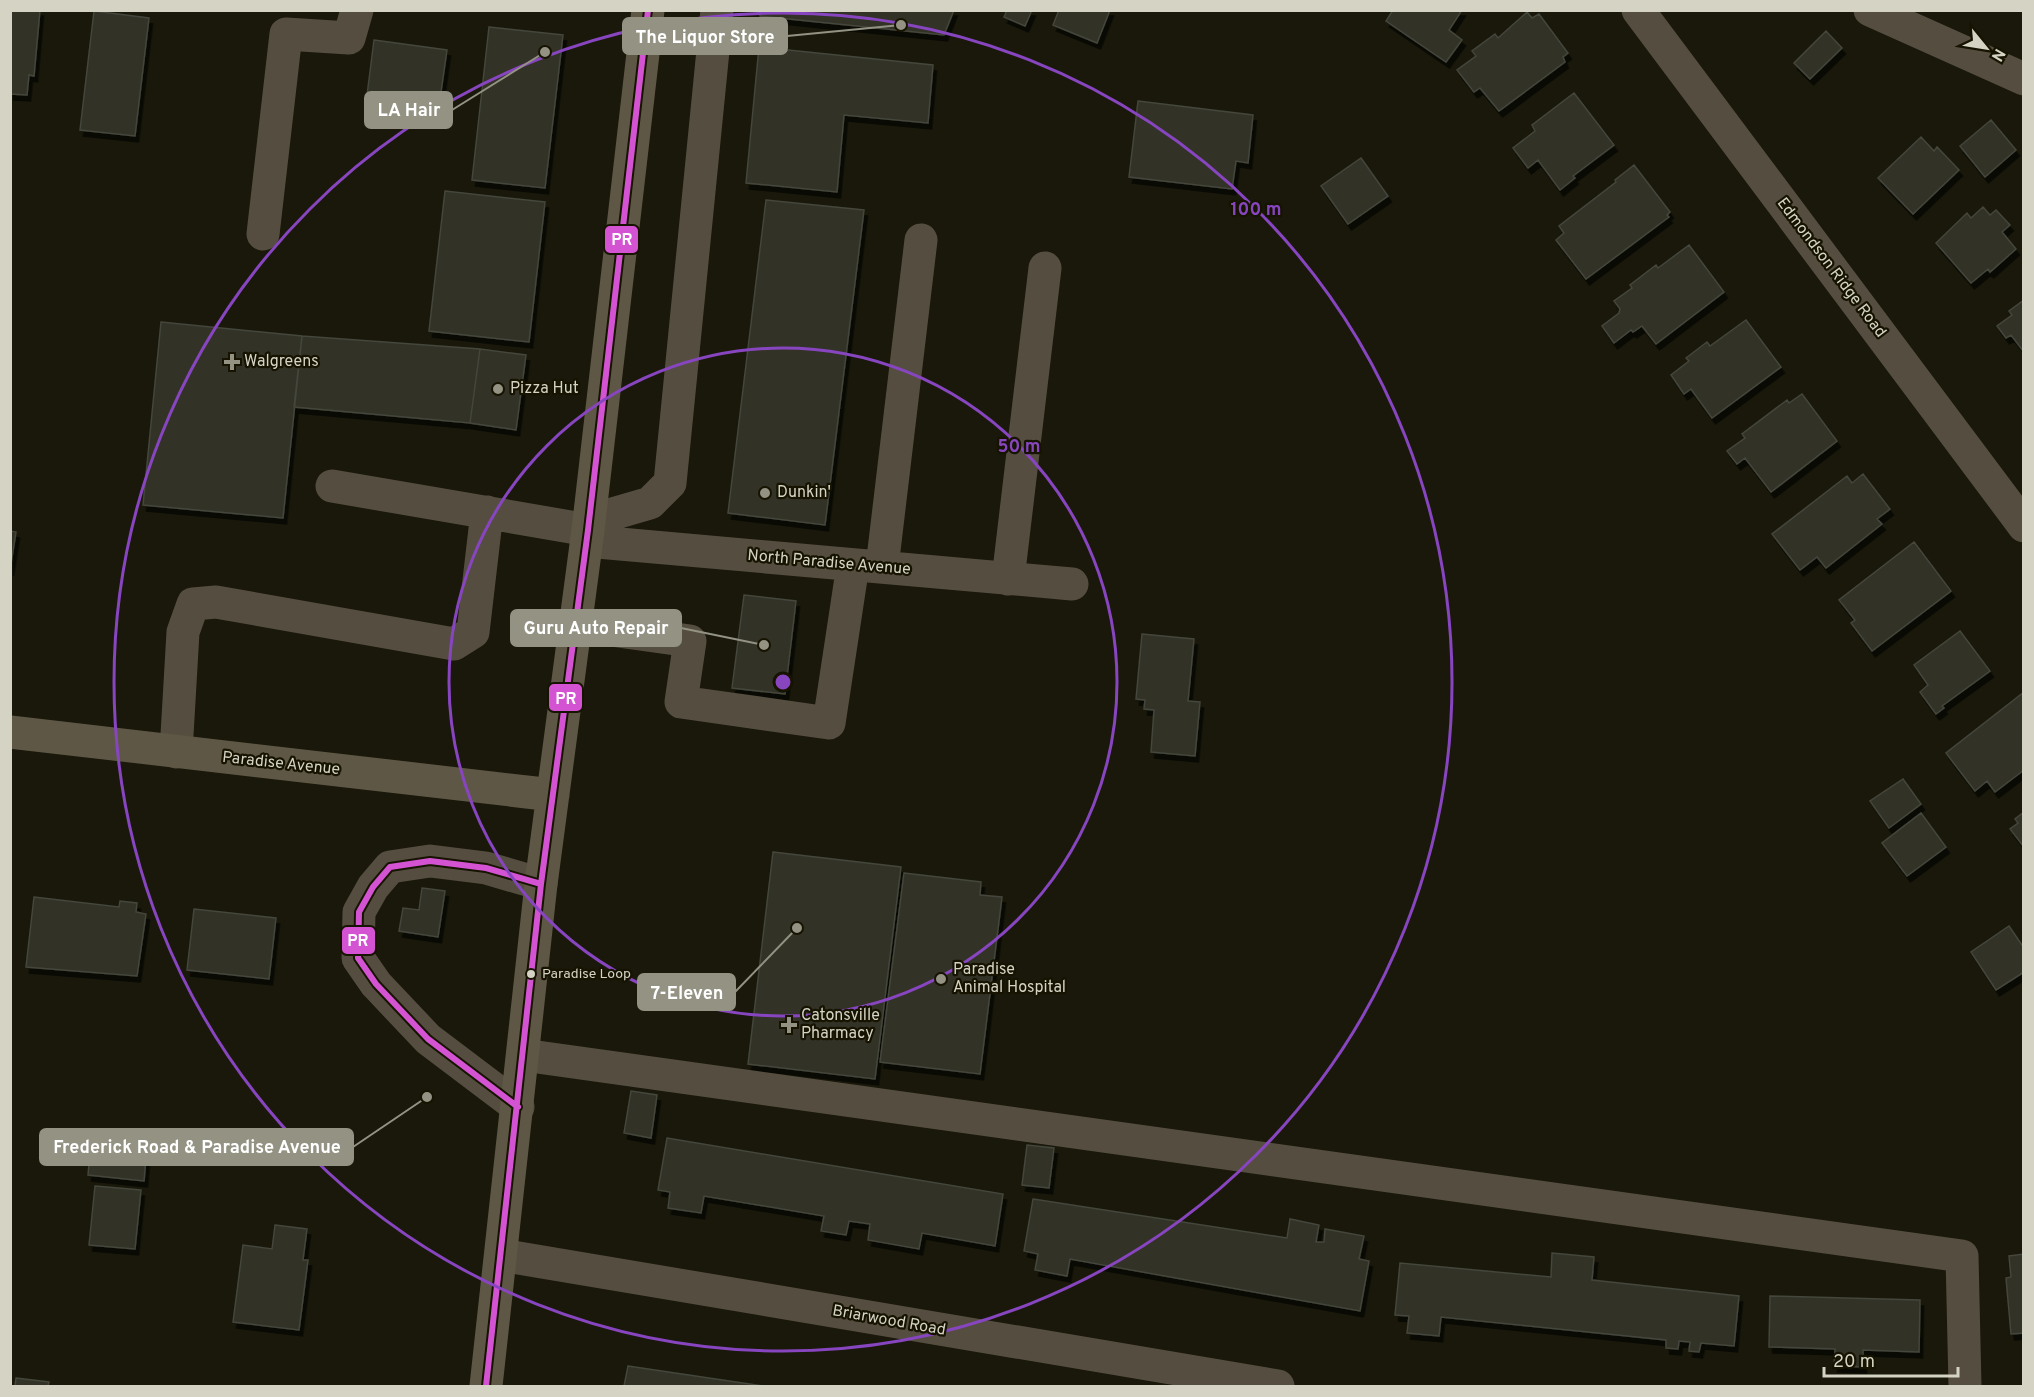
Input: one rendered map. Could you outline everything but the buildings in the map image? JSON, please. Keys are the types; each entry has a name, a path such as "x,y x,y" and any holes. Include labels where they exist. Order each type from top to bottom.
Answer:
{"main road":[{"path":"486,1386 524,1055 527,999 587,530 648,10"},
{"name":"Paradise Avenue","path":"10,732 553,795"}],"street":[{"path":"263,234 286,34 349,38 357,10"},
{"path":"587,530 650,503 670,483 717,10"},
{"name":"Edmondson Ridge Road","path":"1638,10 2024,526"},
{"path":"1870,10 2024,79"},
{"path":"575,625 690,641 681,702 829,723 868,566 921,240"},
{"path":"1008,579 1045,268"},
{"name":"North Paradise Avenue","path":"332,486 587,530 868,566 1072,584"},
{"path":"176,752 183,632 193,604 216,602 454,644 473,632 487,512"},
{"path":"518,1107 428,1038 376,984 358,958 359,912 373,887 390,867 430,861 486,868 541,884"},
{"path":"524,1055 1962,1256 1965,1386"},
{"name":"Briarwood Road","path":"501,1255 1278,1386"}],"transit line":[{"name":"PR","path":"486,1386 541,884 588,530 648,10"},
{"name":"PR","path":"518,1107 428,1039 376,984 358,958 359,912 373,887 390,867 430,861 486,868 541,884"}],"place":[{"name":"The Liquor Store","path":"901,25"},
{"name":"LA Hair","path":"545,52"},
{"name":"Walgreens","path":"232,362"},
{"name":"Pizza Hut","path":"498,389"},
{"name":"Dunkin'","path":"765,493"},
{"name":"Guru Auto Repair","path":"764,645"},
{"name":"7-Eleven","path":"797,928"},
{"name":"Paradise Loop","path":"531,974"},
{"name":"Paradise Animal Hospital","path":"941,979"},
{"name":"Catonsville Pharmacy","path":"789,1025"},
{"name":"Frederick Road & Paradise Avenue","path":"427,1097"}]}
